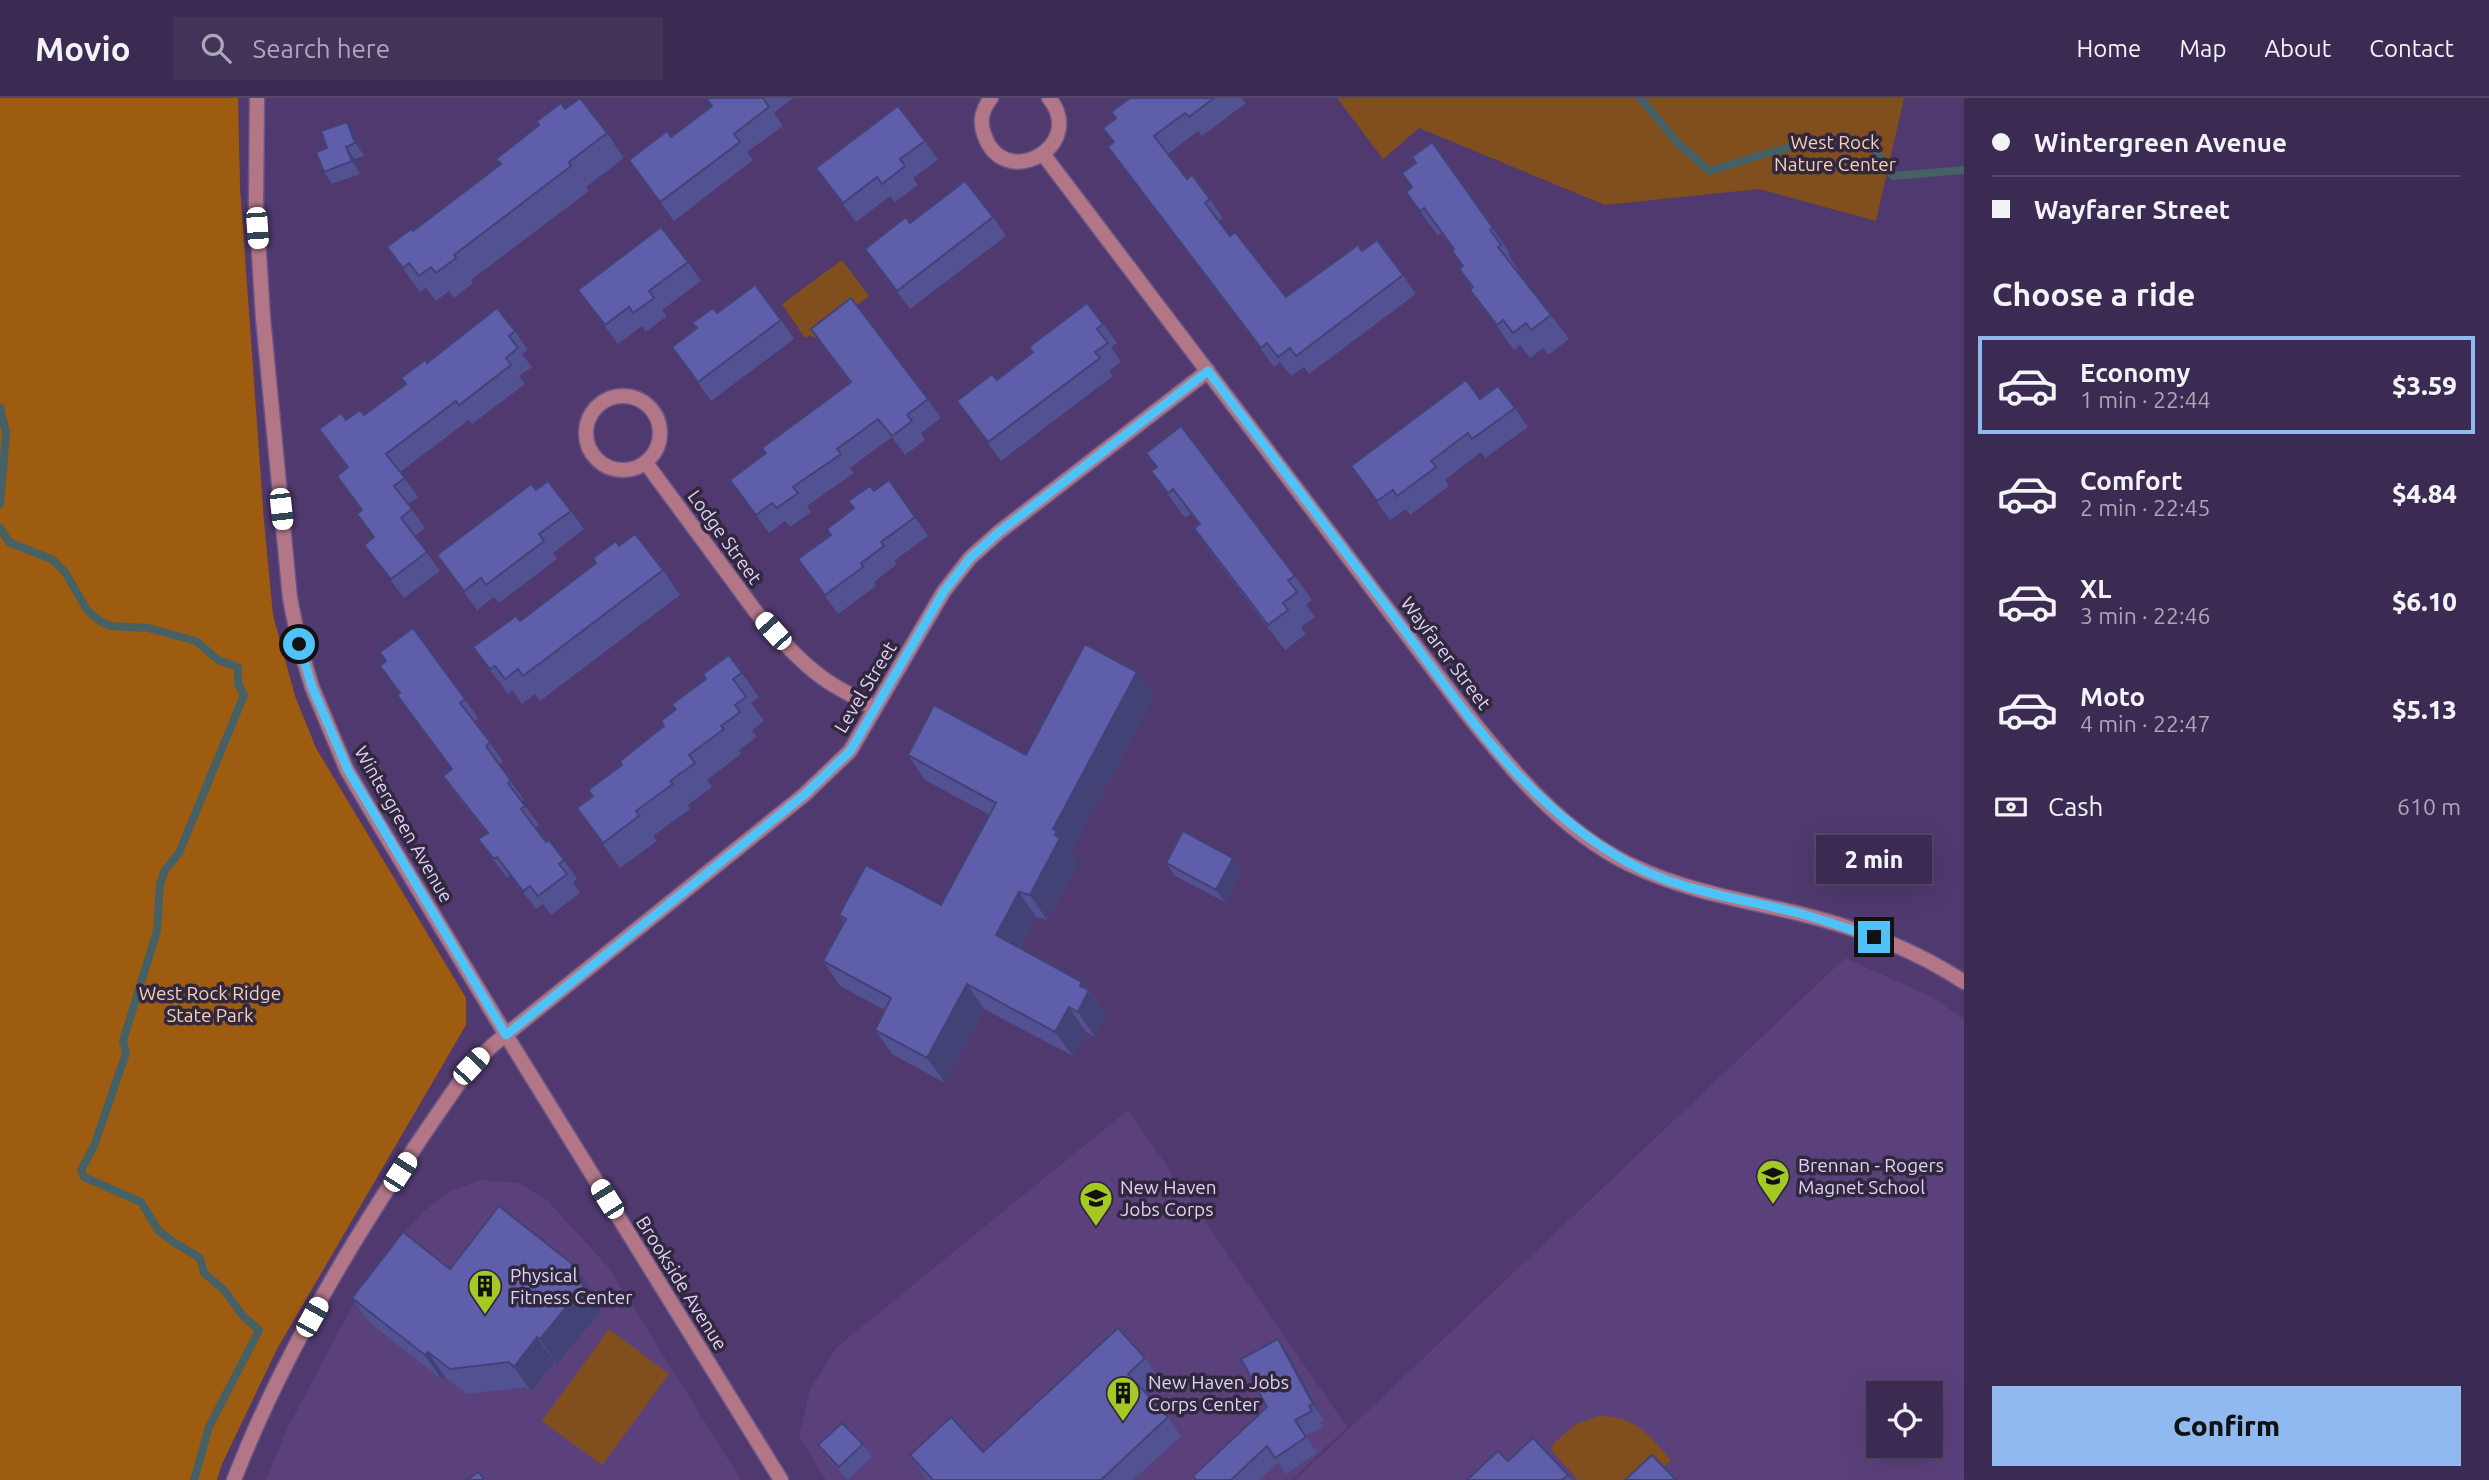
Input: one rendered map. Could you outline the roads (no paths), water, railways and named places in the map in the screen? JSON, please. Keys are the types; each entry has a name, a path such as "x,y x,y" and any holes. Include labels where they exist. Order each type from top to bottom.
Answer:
{"street":[{"name":"Wintergreen Avenue","path":"257,98 256,205 263,318 290,598 299,644 317,699 348,770 506,1035"},
{"path":"991,98 982,116 986,142 994,152 1018,162 1032,160 1044,154 1057,136 1058,114 1049,98"},
{"name":"Wayfarer Street","path":"1044,154 1467,714 1511,770 1547,806 1588,838 1628,863 1665,879 1710,894 1798,913 1891,944 1964,982"},
{"name":"Level Street","path":"506,1035 804,795 850,751 944,591 970,558 999,532 1208,371"},
{"path":"612,396 638,398 656,415 660,441 655,453 646,463 624,471 601,464 593,456 587,445 586,422 600,402 612,396"},
{"name":"Lodge Street","path":"646,463 756,612 773,631 826,681 875,708"},
{"path":"234,1480 254,1429 290,1357 371,1217 471,1066 506,1035"},
{"name":"Brookside Avenue","path":"506,1035 781,1480"}],"waterway":[{"path":"1640,98 1678,143 1709,171 1771,152 1824,140 1873,147 1893,176 1964,170"},
{"path":"0,407 6,433 0,504"},
{"path":"0,528 9,542 53,560 65,572 87,610 101,622 111,626 148,628 196,641 218,660 238,667 238,684 244,695 179,853 165,870 160,884 157,931 123,1041 126,1053 94,1146 81,1170 84,1177 141,1202 158,1230 200,1258 204,1273 224,1290 243,1316 259,1330 209,1427 194,1480"}],"place":[{"name":"Brennan - Rogers Magnet School","path":"1773,1206"},
{"name":"New Haven Jobs Corps","path":"1096,1228"},
{"name":"Physical Fitness Center","path":"485,1316"},
{"name":"New Haven Jobs Corps Center","path":"1123,1423"}],"park label":[{"name":"West Rock Nature Center","path":"1835,153"},
{"name":"West Rock Ridge State Park","path":"210,1004"}]}
